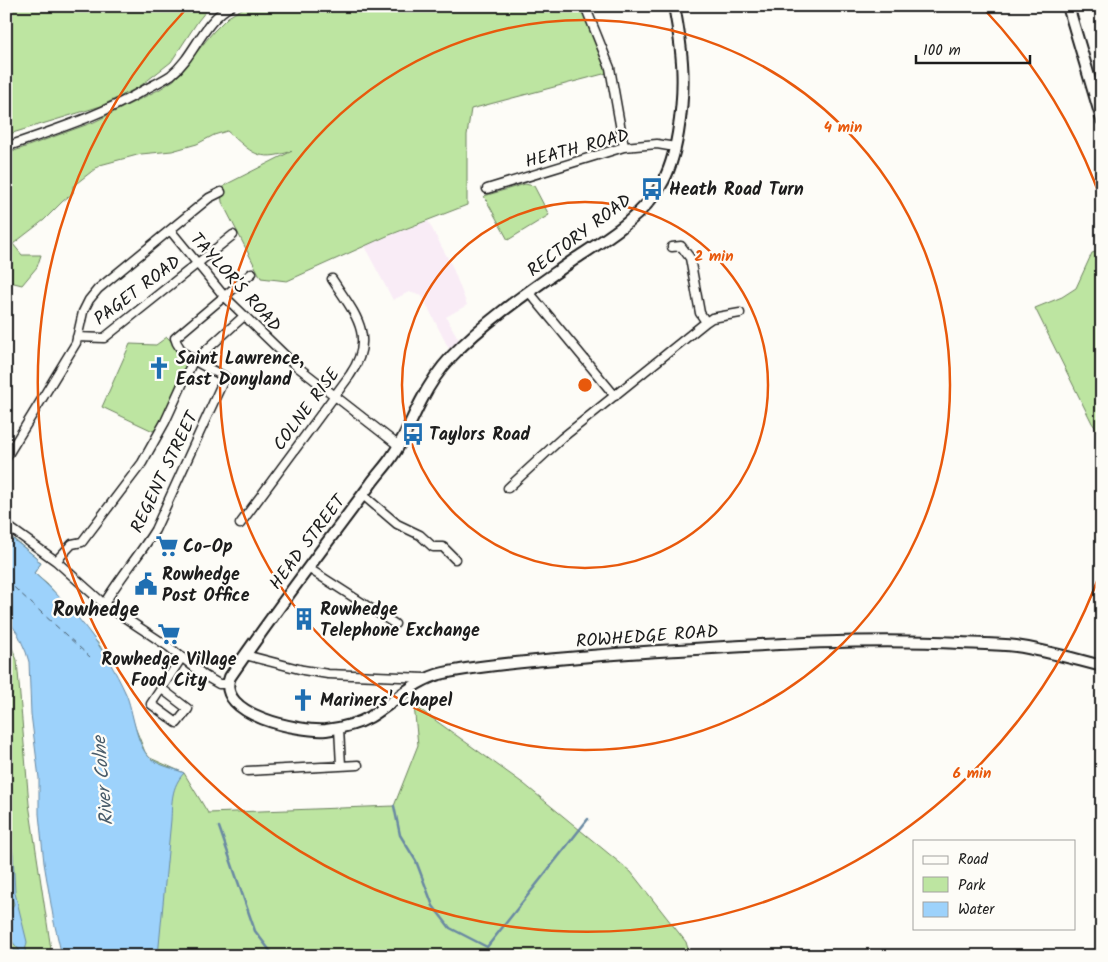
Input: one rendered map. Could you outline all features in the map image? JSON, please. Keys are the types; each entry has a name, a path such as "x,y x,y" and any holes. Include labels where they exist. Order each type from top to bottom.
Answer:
{"street":[{"path":"6,147 81,121 119,105 172,74 190,52 204,30 231,6"},
{"path":"585,6 610,68 624,147"},
{"name":"RECTORY ROAD","path":"399,446 420,402 436,376 468,340 529,292 607,238 641,211 652,199 662,183 670,166 675,147 683,102 684,70 674,6"},
{"path":"1068,6 1102,120"},
{"name":"HEATH ROAD","path":"487,188 624,147 657,144 675,147"},
{"path":"6,458 76,343 83,312 89,300 98,289 209,198 221,192"},
{"name":"TAYLOR'S ROAD","path":"170,230 224,296 294,364 399,446"},
{"name":"PAGET ROAD","path":"78,337 104,338 233,234"},
{"path":"679,244 690,258 700,313 706,322"},
{"path":"195,360 177,346 175,338 252,273"},
{"name":"COLNE RISE","path":"240,524 356,367 363,345 361,326 332,279"},
{"path":"529,292 615,396"},
{"path":"508,488 562,438 706,322 712,318 740,313"},
{"path":"56,561 72,544 82,542 86,538 142,462 165,422 184,379 195,360 244,316"},
{"name":"REGENT STREET","path":"104,604 118,580 146,546 155,530 225,377 195,360"},
{"name":"HEAD STREET","path":"227,684 245,655 399,446"},
{"path":"363,495 397,524 420,535 433,547 443,547 455,559"},
{"path":"6,525 56,561 104,604 214,682 227,684"},
{"path":"308,568 396,624"},
{"name":"ROWHEDGE ROAD","path":"227,684 228,691 238,703 263,719 300,729 313,730 354,725 368,718 425,678 443,673 514,663 619,653 790,643 920,641 1017,646 1102,666"},
{"path":"245,655 303,670 328,674 425,678"},
{"path":"162,689 188,709 177,724 151,704 182,658"},
{"path":"339,728 340,766"},
{"path":"247,771 358,765"}],"shaded area":[{"path":"428,221 452,266 467,305 446,317 459,340 449,349 422,296 409,292 393,300 364,246"}],"green space":[{"path":"6,6 210,6 171,62 139,87 101,106 6,135"},
{"path":"247,6 581,6 607,73 471,109 467,135 467,205 387,236 287,281 261,278 222,202 221,192 225,185 292,151 271,156 256,153 249,150 227,131 197,144 172,151 141,154 100,165 73,186 73,193 44,220 13,244 22,255 41,255 37,267 22,285 6,281 6,154 94,122 160,89 174,80 213,32 228,17"},
{"path":"525,184 534,186 549,215 508,240 484,196"},
{"path":"1102,250 1102,437 1092,423 1035,308 1062,297 1076,288 1092,253"},
{"path":"167,337 189,360 170,410 159,426 153,431 102,407 130,344 156,345"},
{"path":"6,533 37,558 37,561 41,563 34,573 48,585 100,646 126,695 135,727 145,752 150,758 184,773 208,813 394,806 418,745 414,705 524,784 631,872 686,942 690,956 118,956 6,563"},
{"path":"6,639 10,643 17,660 29,804 52,956 6,956"}],"water":[{"name":"River Colne","path":"9,536 37,558 37,561 41,563 34,573 74,613 98,644 126,694 138,737 145,752 158,763 184,773 174,789 172,801 158,956 62,956 44,863 39,814 39,778 31,714 29,662 18,634 6,617 6,539"},
{"path":"6,803 13,854 15,893 27,942 24,956 6,953 6,948 20,951 10,939 10,911 14,904 6,877"}],"waterway":[{"path":"394,806 400,835 416,861 433,906 450,928 487,947 588,819"},
{"path":"219,827 255,931 274,956"}],"ferry route":[{"path":"6,580 90,657"}],"place":[{"name":"Heath Road Turn","path":"652,189"},
{"name":"Saint Lawrence, East Donyland","path":"159,368"},
{"name":"Taylors Road","path":"413,434"},
{"name":"Co-Op","path":"167,546"},
{"name":"Rowhedge Post Office","path":"146,584"},
{"name":"Rowhedge Telephone Exchange","path":"304,619"},
{"name":"Rowhedge Village Food City","path":"169,634"},
{"name":"Mariners' Chapel","path":"303,700"}],"district":[{"name":"Rowhedge","path":"96,609"}]}
